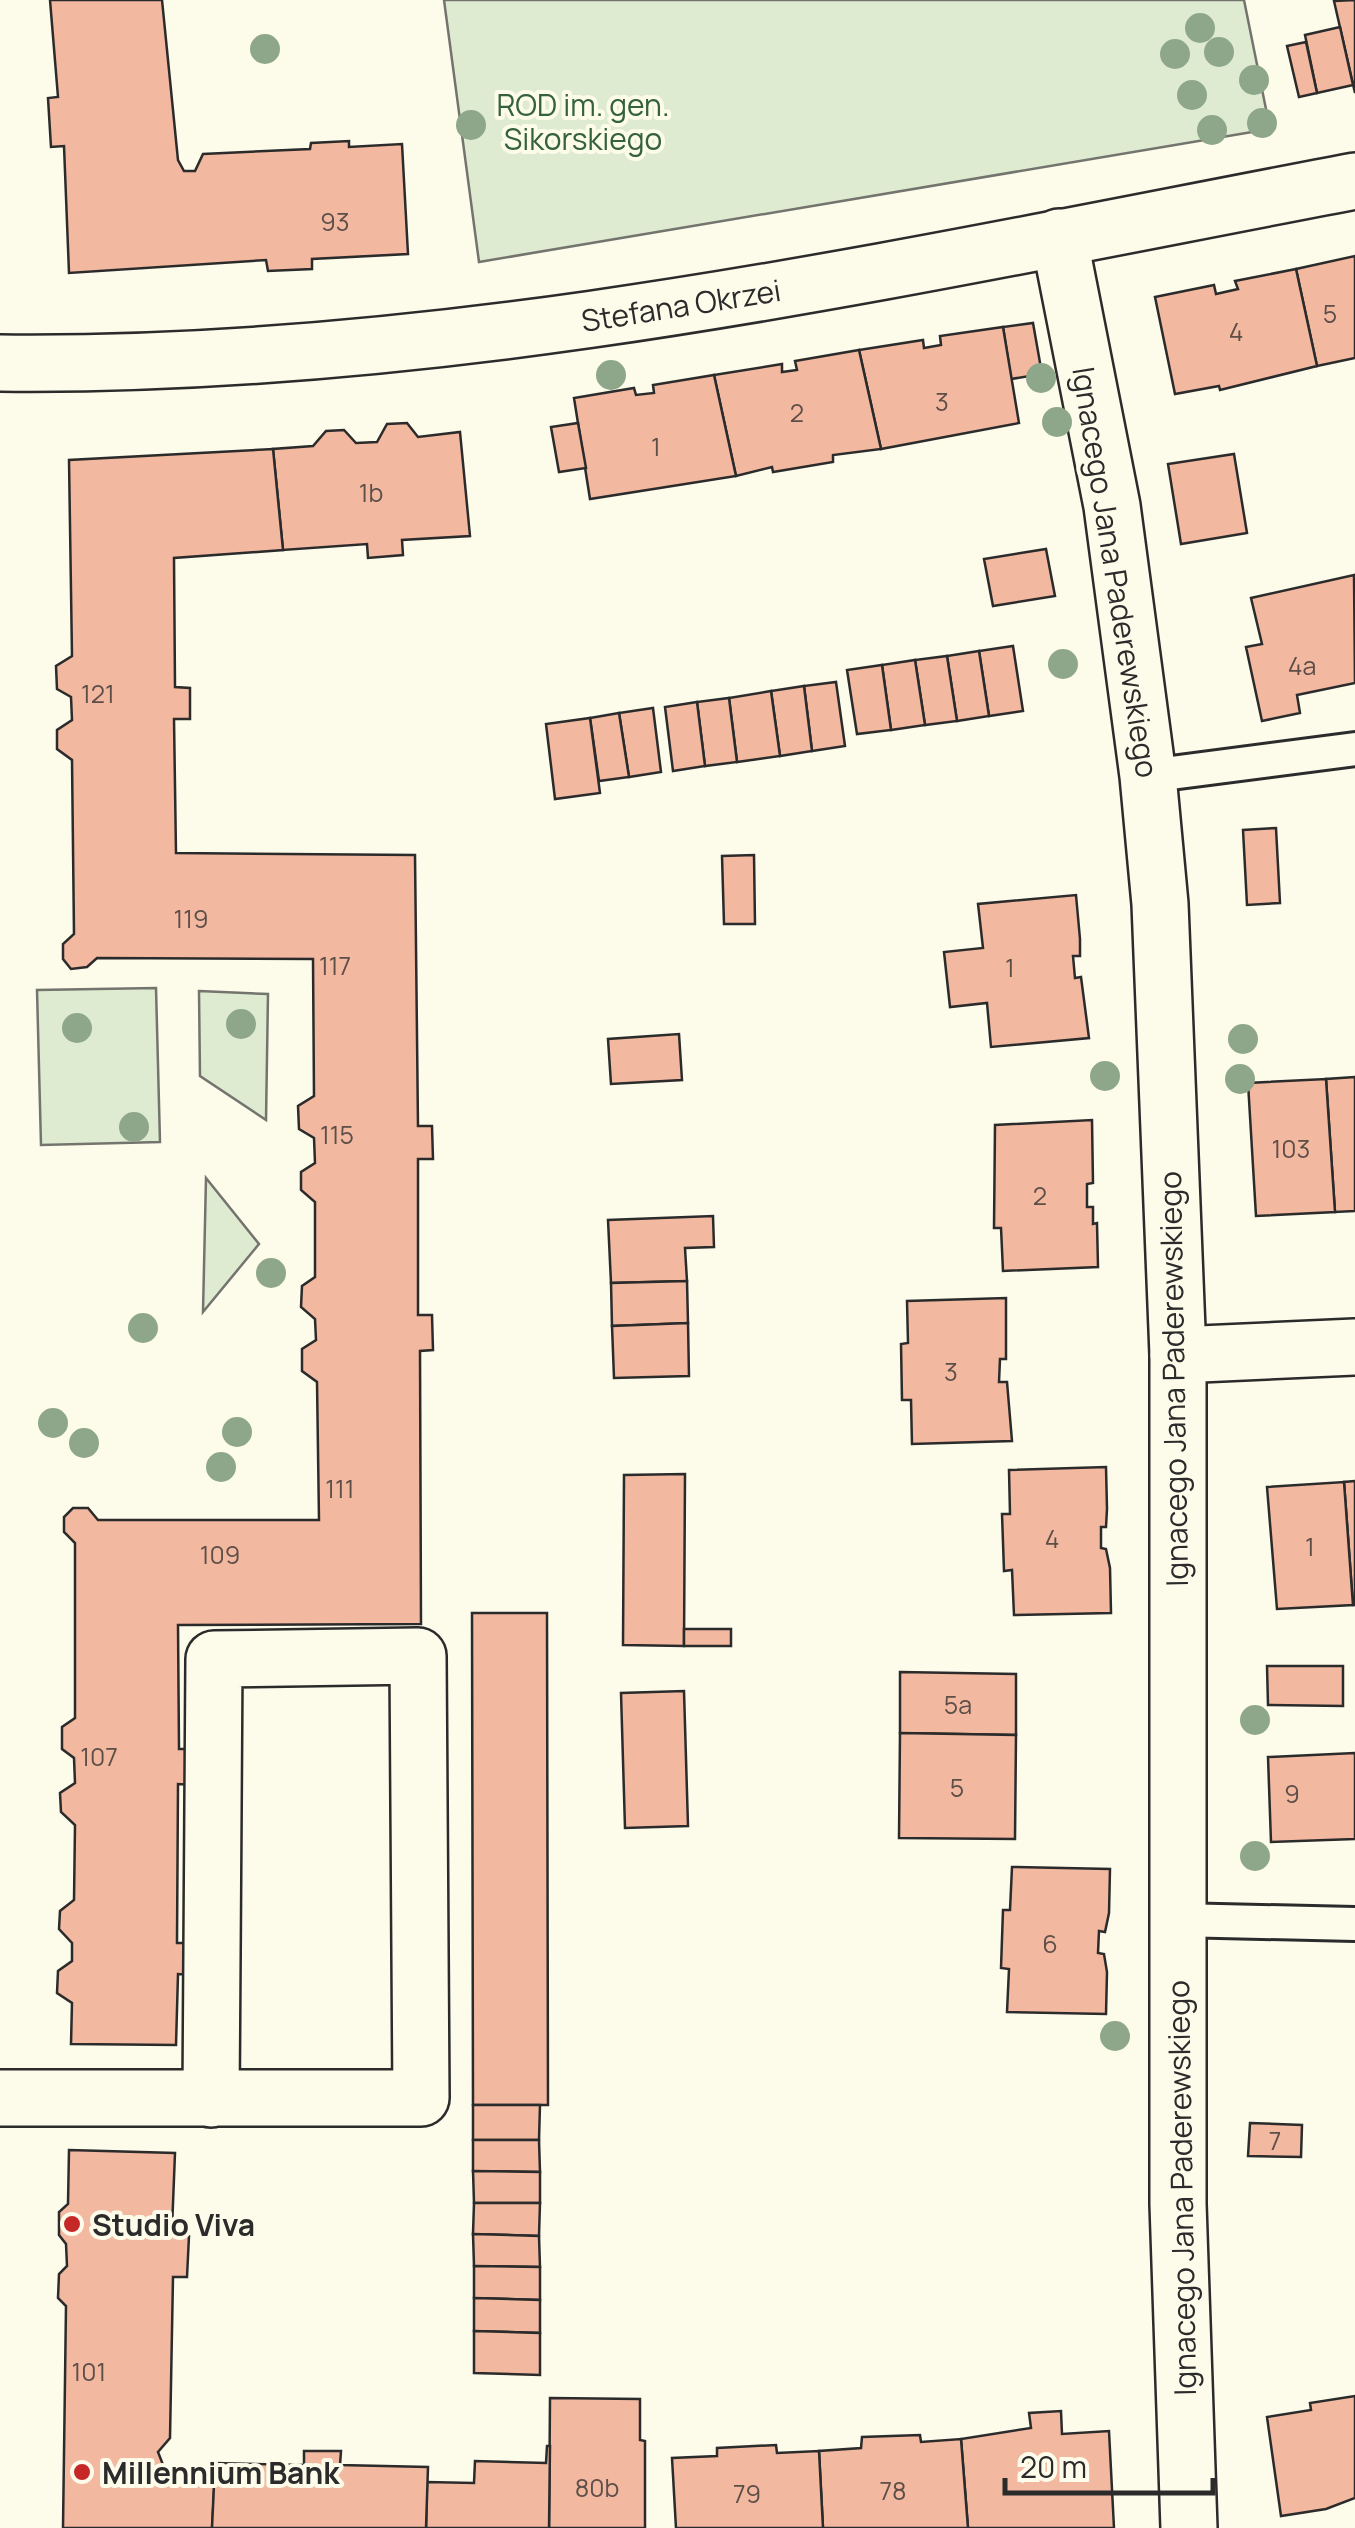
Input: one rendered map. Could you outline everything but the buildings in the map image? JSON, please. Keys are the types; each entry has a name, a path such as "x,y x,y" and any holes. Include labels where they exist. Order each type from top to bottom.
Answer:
{"street":[{"name":"Stefana Okrzei","path":"0,363 118,364 244,358 493,334 741,297 1355,181"},
{"name":"Ignacego Jana Paderewskiego","path":"1060,237 1112,506 1148,776 1160,904 1178,1356 1178,2204 1188,2528"},
{"path":"1178,1356 1355,1347"},
{"path":"0,2098 211,2099 422,2098 418,1656 214,1659 211,2099"}],"lane":[{"path":"1148,776 1355,749"},
{"path":"1177,1920 1355,1924"}],"green space":[{"name":"ROD im. gen. Sikorskiego","path":"444,0 1244,0 1270,129 479,262"},
{"path":"156,988 160,1142 41,1145 37,990"},
{"path":"199,991 268,994 266,1120 200,1076"},
{"path":"206,1178 259,1244 203,1312"}],"place":[{"name":"Studio Viva","path":"72,2224"},
{"name":"Millennium Bank","path":"82,2472"}]}
